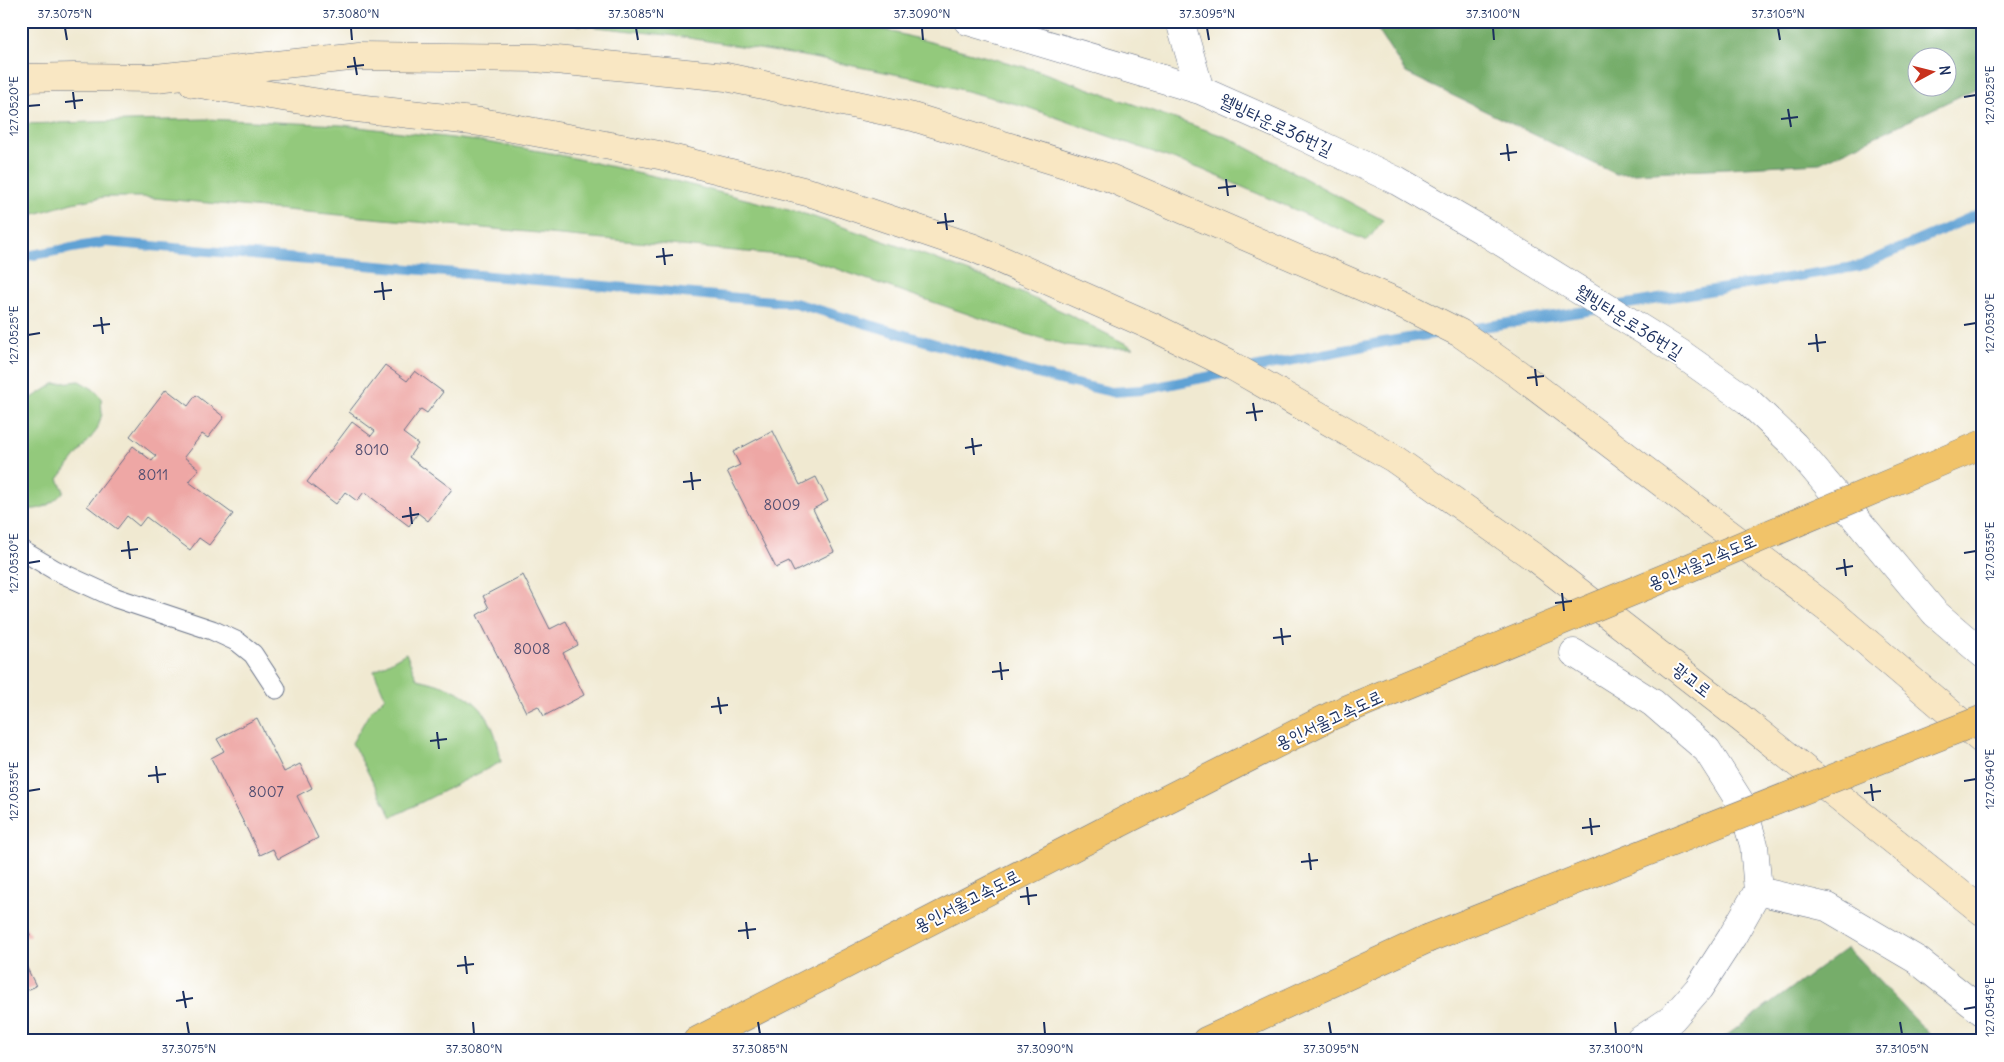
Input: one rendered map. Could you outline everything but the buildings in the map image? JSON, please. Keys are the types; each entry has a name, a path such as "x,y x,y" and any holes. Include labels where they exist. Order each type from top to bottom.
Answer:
{"highway":[{"name":"용인서울고속도로","path":"697,1041 1331,716 1666,578 1983,444"},
{"path":"1206,1041 1426,939 1983,719"}],"main road":[{"path":"21,78 74,76 156,78 359,56 536,58 726,77 913,117 1110,178 1402,304 1460,333 1517,373 1828,609 1983,741"},
{"name":"광교로","path":"156,78 348,107 481,122 659,155 815,194 974,248 1152,326 1234,368 1393,458 1535,558 1742,719 1983,912"}],"street":[{"name":"웰빙타운로36번길","path":"968,21 1200,90 1281,126 1397,181 1487,233 1680,353 1748,401 1794,445 1935,613 1983,654"},
{"name":"웰빙타운로36번길","path":"1180,21 1200,90"},
{"path":"1574,653 1653,703 1707,750 1742,806 1754,845 1758,891 1732,937 1699,988 1672,1019 1639,1041"},
{"path":"1758,891 1827,907 1918,960 1983,1012"}],"lane":[{"path":"21,550 55,570 116,598 212,630 238,642 254,654 276,689"}],"green space":[{"path":"545,21 851,21 1036,70 1229,138 1383,220 1367,241 1201,169 1024,106 920,79 803,56 676,36"},
{"path":"1372,21 1983,21 1983,85 1956,98 1956,48 1906,48 1906,98 1956,98 1820,163 1616,174 1406,73"},
{"path":"205,119 342,125 486,142 551,153 671,180 808,215 930,257 999,283 1068,314 1134,348 1066,345 1029,335 802,257 142,197 104,197 72,203 21,218 21,124"},
{"path":"79,381 93,389 101,397 102,414 97,430 58,479 64,491 45,506 33,509 21,507 21,405 54,384"},
{"path":"406,653 417,679 435,683 464,695 485,714 492,727 501,762 392,817 352,743 370,712 385,697 374,671"},
{"path":"1847,948 1936,1041 1719,1041"}],"waterway":[{"path":"1616,306 1860,266 1983,212"},
{"path":"21,257 106,242 795,303 1055,379 1112,392 1142,390 1232,372"},
{"path":"1463,330 1599,309"},
{"path":"1249,369 1384,342 1446,332"}]}
